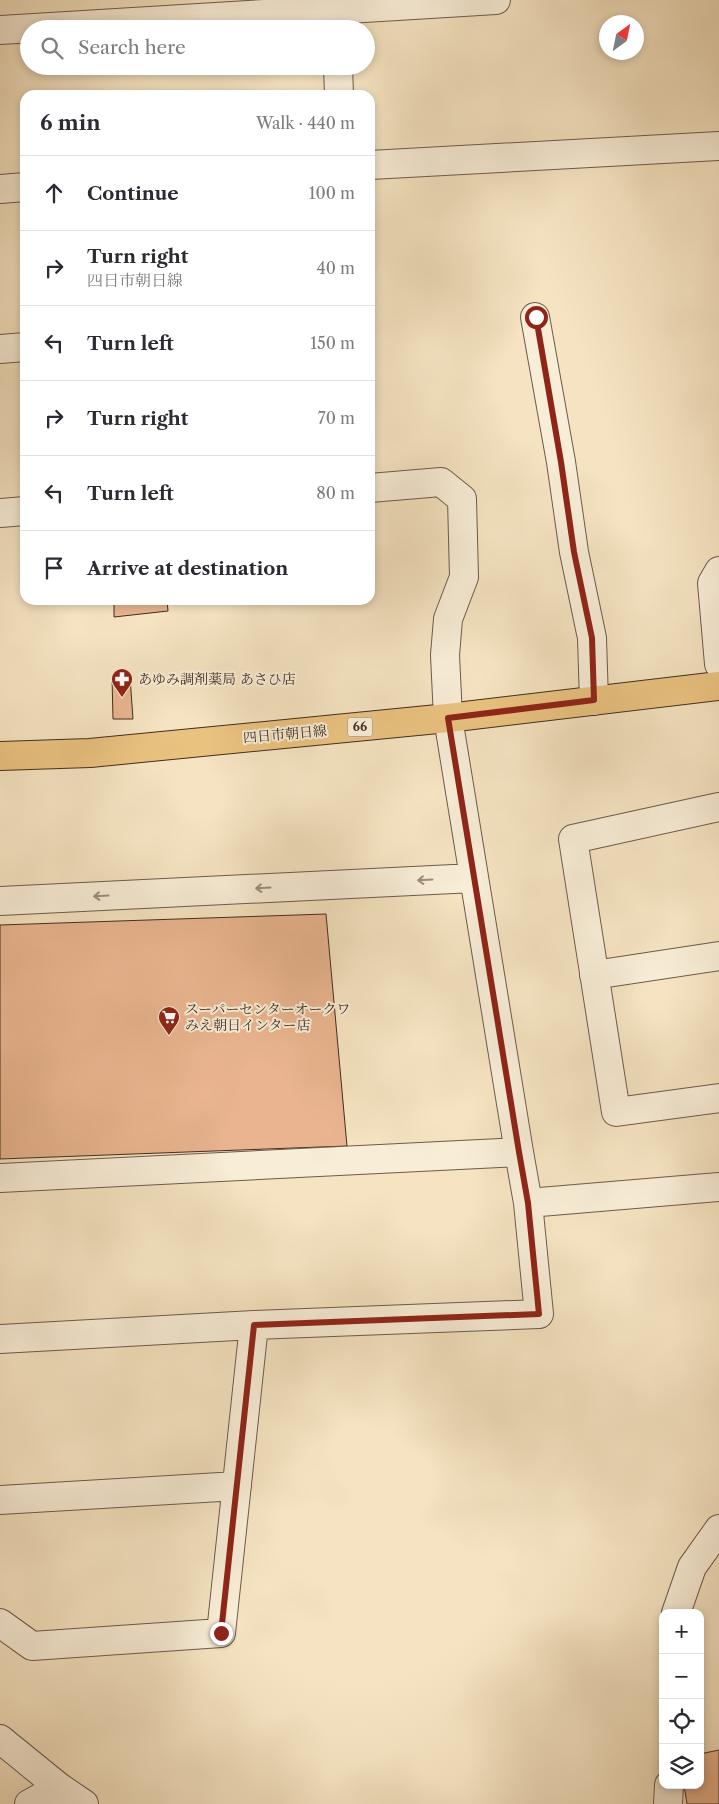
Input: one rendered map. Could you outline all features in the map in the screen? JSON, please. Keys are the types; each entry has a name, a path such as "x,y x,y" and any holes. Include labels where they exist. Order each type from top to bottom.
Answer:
{"main road":[{"name":"四日市朝日線","path":"0,756 90,753 448,718 719,686"}],"street":[{"path":"197,20 335,13 496,0"},
{"path":"0,30 20,29"},
{"path":"338,75 339,90"},
{"path":"375,165 719,146"},
{"path":"0,189 20,187"},
{"path":"536,317 561,462 574,552 592,638 594,700"},
{"path":"0,349 20,347"},
{"path":"0,1339 254,1325 539,1314 528,1203 448,718 445,656 448,619 464,576 462,499 441,482 375,488"},
{"path":"0,513 20,511"},
{"path":"719,571 712,583 719,664"},
{"path":"719,806 573,839 616,1112 719,1098"},
{"path":"0,901 474,878"},
{"path":"594,975 719,956"},
{"path":"0,1178 519,1152"},
{"path":"528,1203 719,1187"},
{"path":"0,1623 32,1646 221,1633 254,1325"},
{"path":"0,1500 237,1486"},
{"path":"677,1609 692,1567 719,1529"},
{"path":"0,1740 59,1787 84,1804"},
{"path":"29,1804 59,1787"},
{"path":"668,1804 669,1789"}],"building":[{"path":"114,605 167,605 168,611 114,617"},
{"name":"あゆみ調剤薬局 あさひ店","path":"112,677 130,677 133,719 113,719"},
{"name":"スーパーセンターオークワ みえ朝日インター店","path":"326,914 347,1146 0,1159 0,925"},
{"path":"719,1750 719,1804 687,1804 685,1789 704,1789 704,1753"}],"place":[{"name":"あゆみ調剤薬局 あさひ店","path":"122,698"},
{"name":"スーパーセンターオークワ みえ朝日インター店","path":"169,1036"}],"route":[{"path":"221,1633 254,1325 539,1314 528,1203 448,718 594,700 592,638 574,552 561,462 551,414 536,317"}]}
